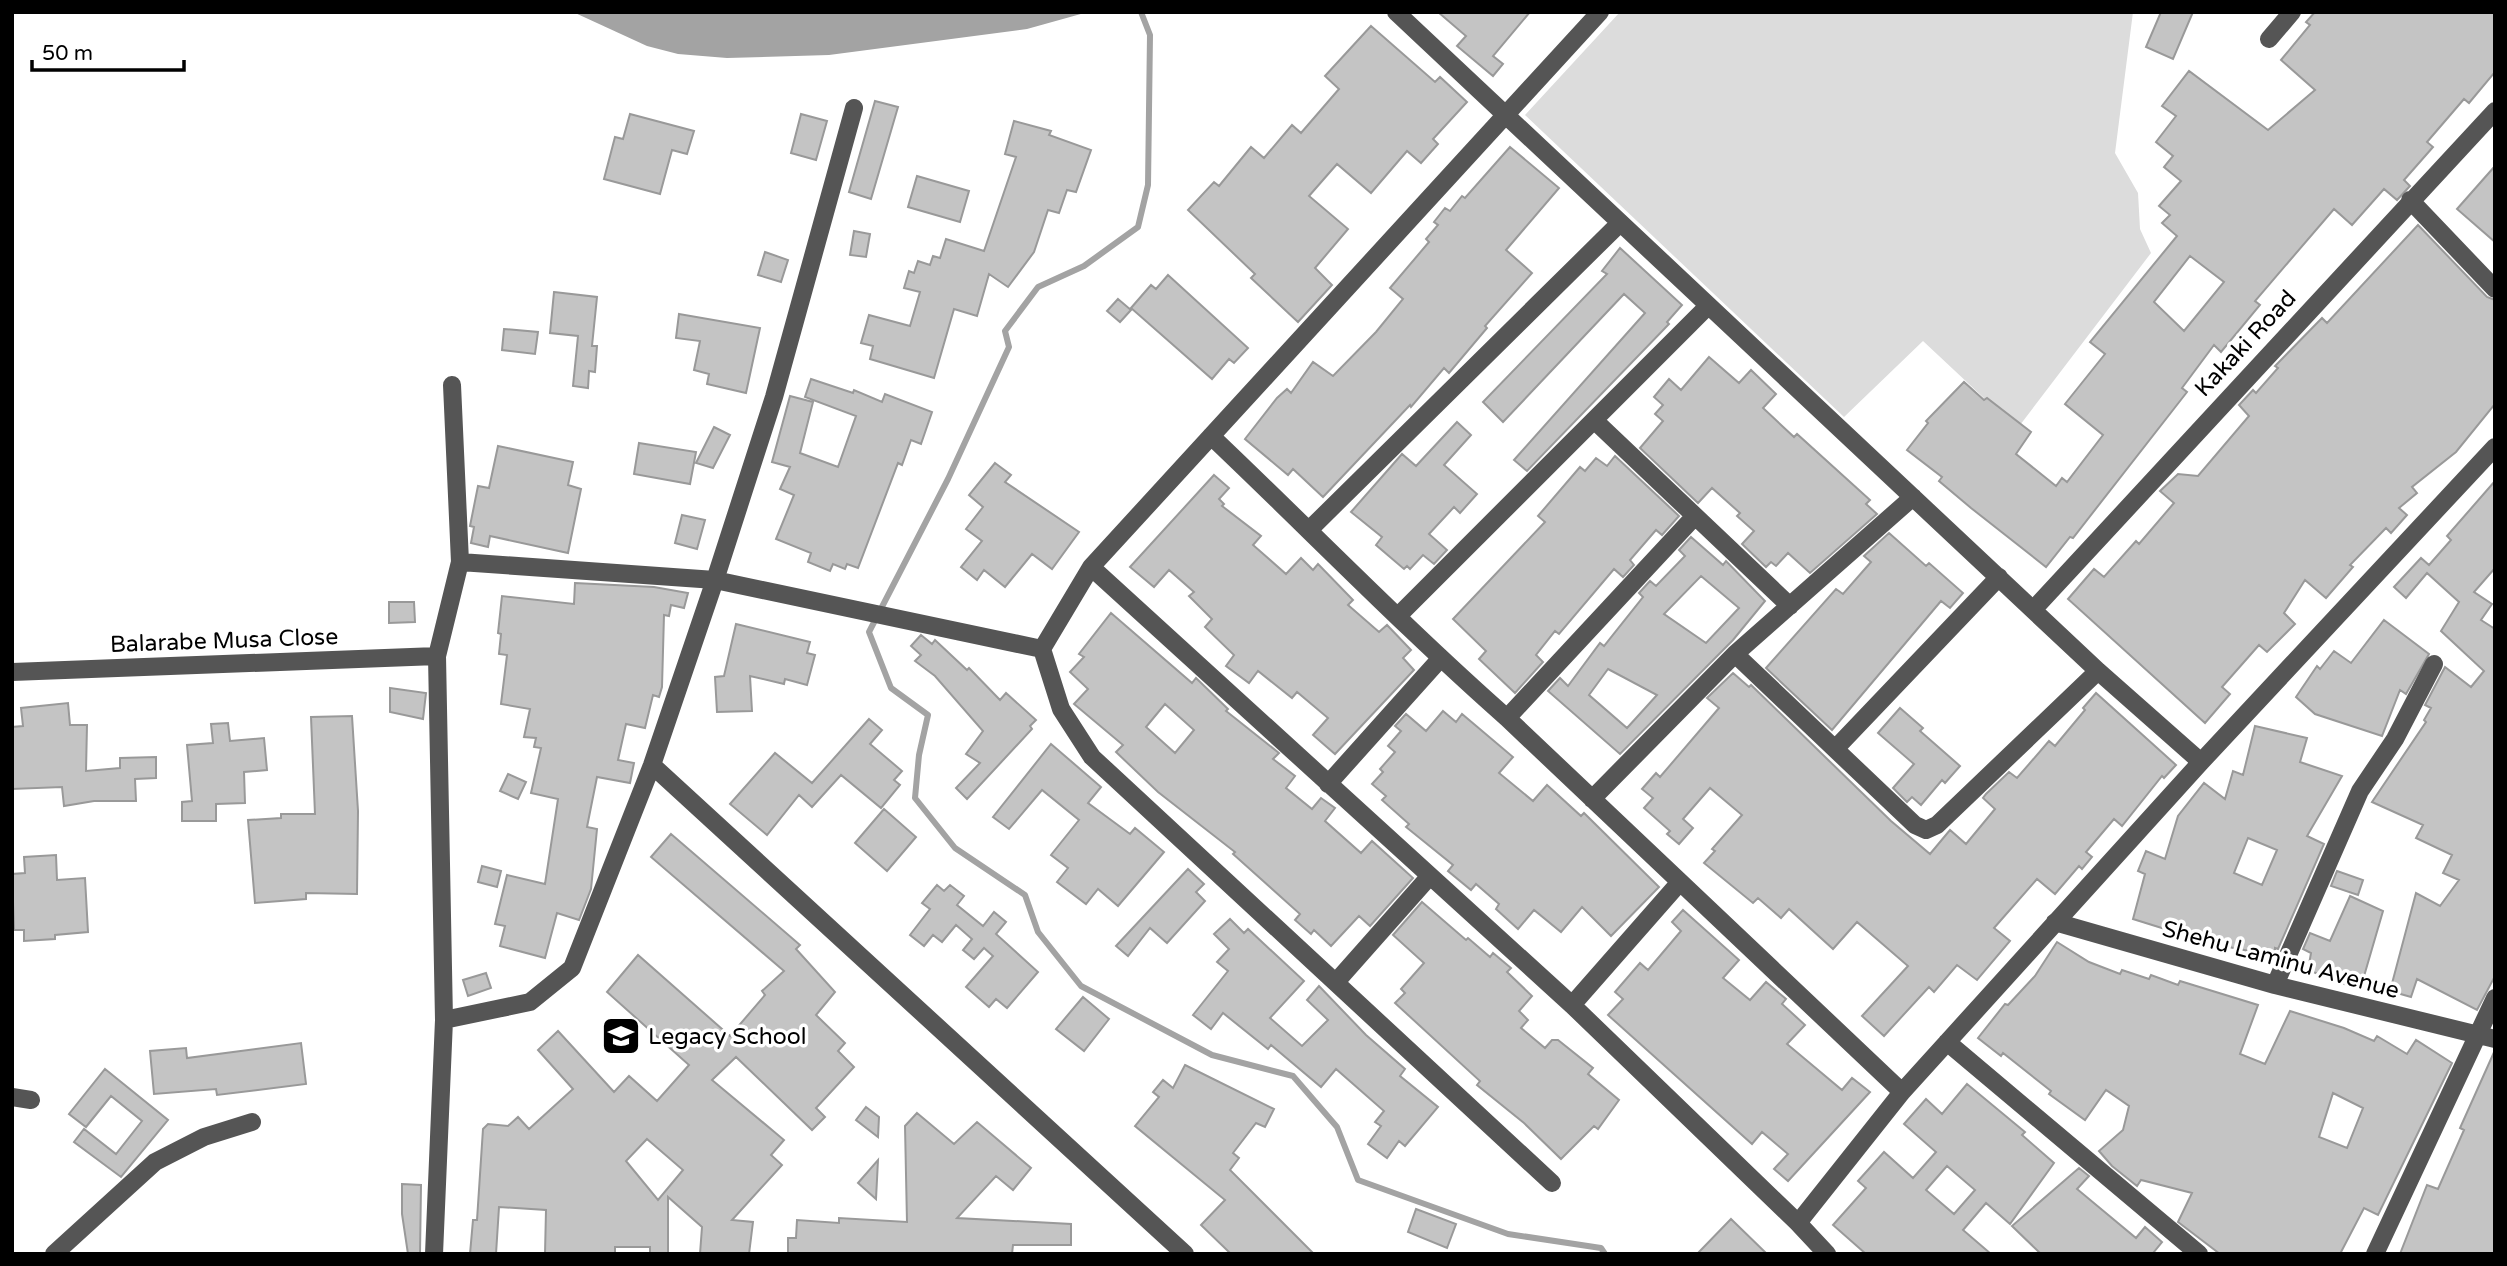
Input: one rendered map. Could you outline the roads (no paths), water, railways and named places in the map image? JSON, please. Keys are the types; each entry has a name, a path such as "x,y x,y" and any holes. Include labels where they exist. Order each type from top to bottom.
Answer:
{"street":[{"path":"1396,12 2098,671 2201,762"},
{"path":"1552,1183 1091,757 1061,709 1042,649 1091,567 1600,12"},
{"path":"2269,39 2292,12"},
{"path":"444,1020 530,1002 572,968 652,765 715,580 774,397 854,108"},
{"name":"Kakaki Road","path":"2033,610 2495,111"},
{"path":"2410,200 2495,289"},
{"path":"1309,530 1620,223"},
{"path":"1399,615 1708,306"},
{"path":"434,1254 444,1020 437,656 460,562 452,386"},
{"path":"1594,420 1790,606"},
{"path":"1211,436 1399,615 1440,659 1507,718 1902,1092"},
{"path":"1798,1223 1902,1092 2201,762 2495,447"},
{"path":"1592,799 1735,654 1913,497"},
{"path":"1507,718 1695,516"},
{"path":"460,562 715,580 1042,649"},
{"path":"1091,567 1572,1005 1828,1254"},
{"path":"1835,749 1999,577"},
{"path":"1735,654 1915,825 1926,830 1937,825 2098,671"},
{"name":"Balarabe Musa Close","path":"12,672 437,656"},
{"path":"1328,785 1440,659"},
{"path":"2275,985 2360,791 2395,739 2434,664"},
{"path":"652,765 1185,1254"},
{"path":"1336,982 1429,877"},
{"path":"1572,1005 1680,882"},
{"name":"Shehu Laminu Avenue","path":"2055,922 2275,985 2487,1037"},
{"path":"2375,1254 2487,1037 2495,998"},
{"path":"1947,1042 2199,1254"},
{"path":"12,1097 31,1100"},
{"path":"54,1254 155,1162 204,1137 252,1122"},
{"path":"2168,1254 2180,1239"}],"waterway":[{"path":"1141,12 1150,35 1148,185 1138,227 1084,266 1038,287 1005,331 1009,347 948,479 869,632 891,688 928,715 919,755 915,798 955,848 1025,895 1038,932 1081,986 1212,1055 1293,1076 1337,1127 1358,1180 1508,1234 1601,1248 1605,1254"}],"place":[{"name":"Legacy School","path":"621,1036"}]}
